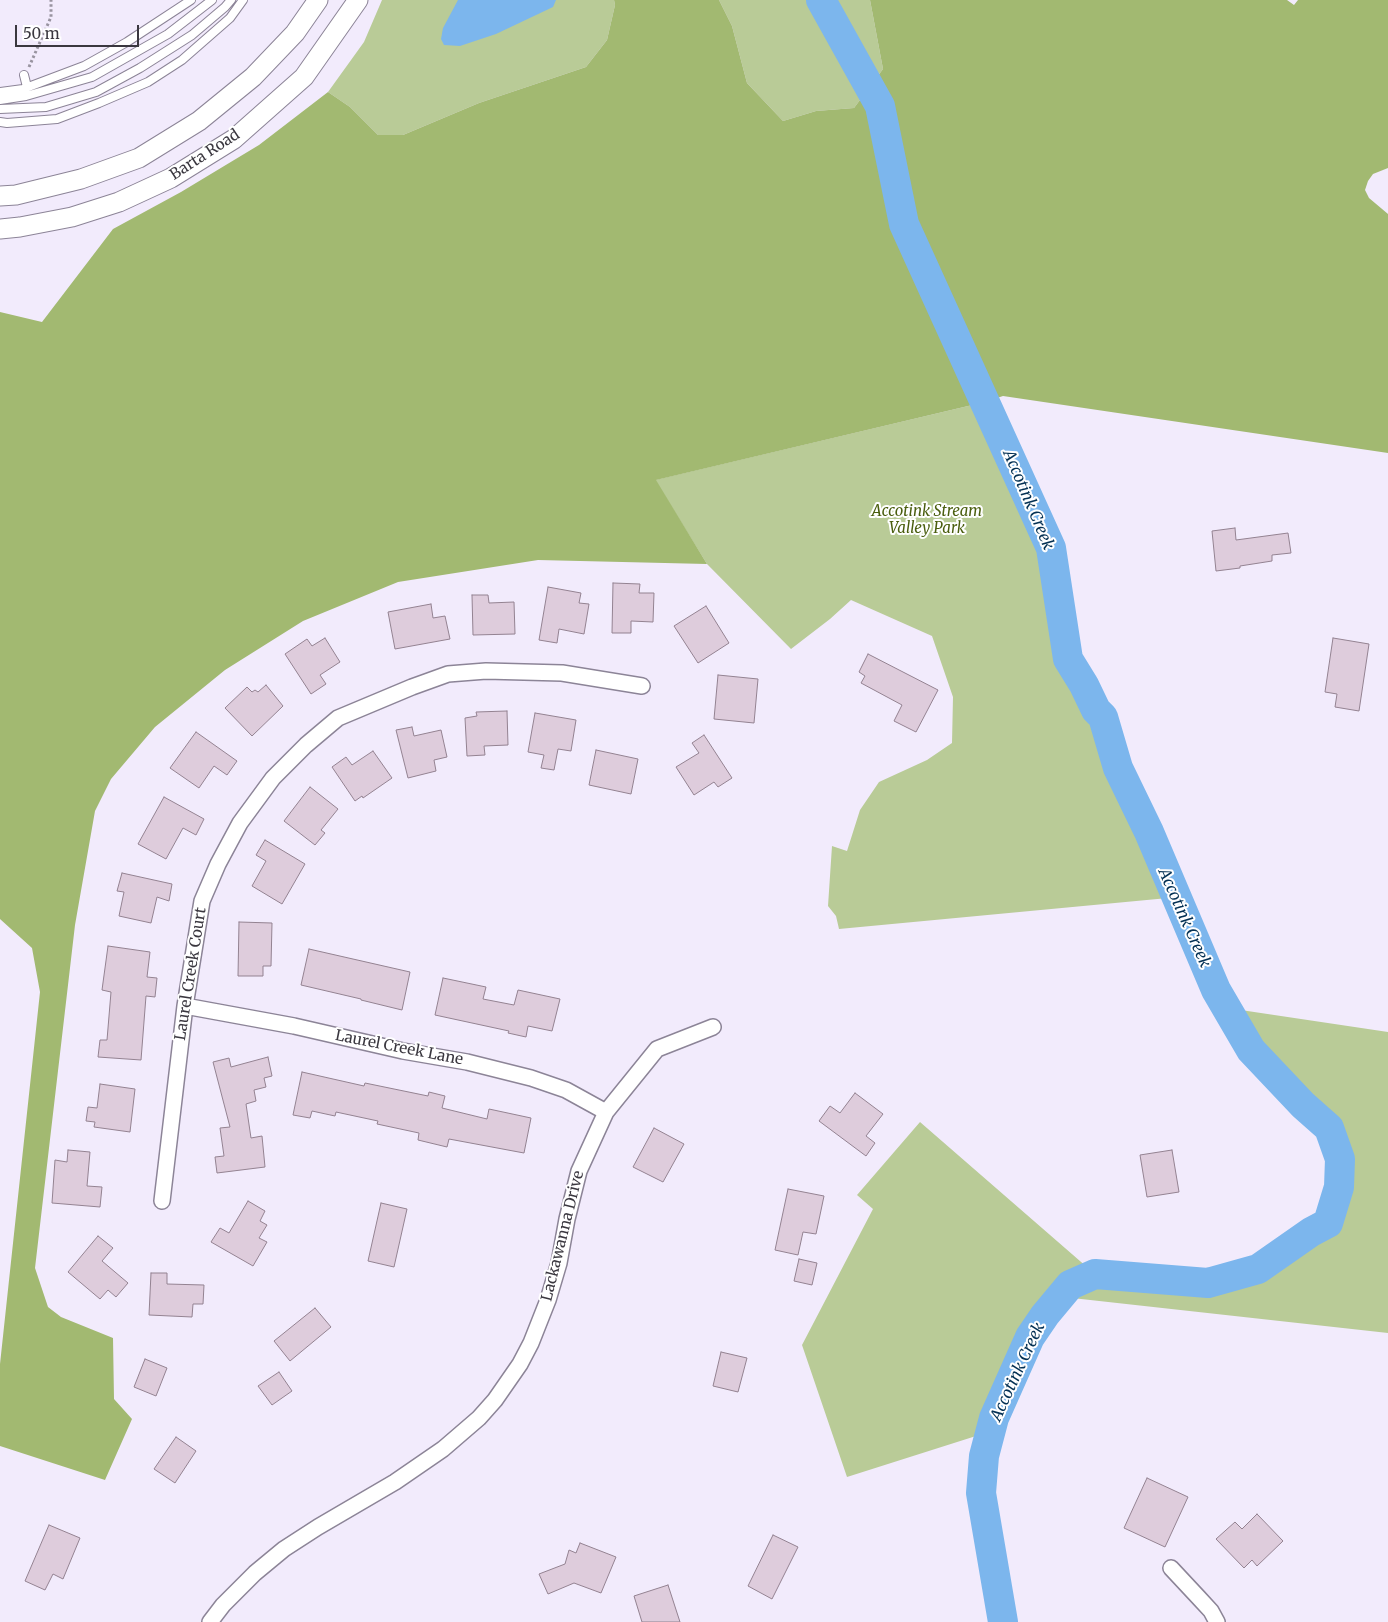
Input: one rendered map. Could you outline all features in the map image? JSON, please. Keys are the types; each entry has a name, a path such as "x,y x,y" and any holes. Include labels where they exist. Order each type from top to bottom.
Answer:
{"street":[{"path":"0,196 16,195 82,179 139,158 192,126 253,77 295,33 318,0"},
{"name":"Barta Road","path":"0,229 72,217 119,202 171,178 234,139 304,77 358,0"},
{"name":"Laurel Creek Court","path":"162,1201 185,1006 202,901 218,864 240,823 273,778 306,745 338,718 412,686 448,674 486,671 562,673 642,686"},
{"name":"Laurel Creek Lane","path":"185,1006 294,1026 403,1051 467,1062 532,1078 566,1090 606,1112"},
{"name":"Lackawanna Drive","path":"210,1622 223,1605 255,1573 284,1549 395,1482 443,1449 479,1418 499,1395 520,1364 531,1343 548,1300 559,1263 567,1219 579,1171 606,1112 657,1049 713,1027"},
{"path":"1170,1568 1200,1598 1217,1622"}],"lane":[{"path":"0,92 27,87 84,66 127,42 191,0"},
{"path":"0,100 26,96 92,77 168,34 212,0"},
{"path":"0,109 46,107 96,92 140,68 192,35 231,0"},
{"path":"0,128 4,122 57,119 148,82 182,60 230,18 243,0"},
{"path":"24,75 27,87"}],"path":[{"path":"24,75 52,17 51,0"}],"green space":[{"path":"382,0 614,0 615,5 607,40 586,67 479,103 403,135 378,135 350,107 328,92 364,42"},
{"path":"614,0 719,0 732,26 747,83 783,121 816,111 854,108 883,69 870,0 1287,0 1294,5 1298,0 1388,0 1388,168 1373,174 1365,190 1369,198 1388,214 1388,453 1003,396 985,402 656,480 707,564 538,560 398,582 303,621 225,670 155,727 111,779 95,811 75,925 35,1268 48,1307 61,1317 113,1338 114,1399 132,1419 105,1480 0,1446 0,1364 40,992 32,948 0,919 0,312 42,322 113,229 181,192 259,145 328,92 350,107 378,135 403,135 479,103 586,67 607,40 615,5"},
{"path":"719,0 870,0 883,69 854,108 816,111 783,121 747,83 732,26"},
{"name":"Accotink Stream Valley Park","path":"985,402 1051,548 1068,659 1078,703 1097,734 1105,763 1168,898 839,929 836,916 828,906 832,846 847,851 860,810 879,782 927,760 952,743 953,697 932,636 851,600 791,649 707,564 655,480"},
{"path":"1214,1006 1388,1032 1388,1333 1045,1295 976,1436 847,1477 802,1345 873,1209 857,1195 920,1122 1088,1268 1232,1278 1329,1209 1334,1146 1231,1044"}],"water":[{"path":"458,0 556,0 553,7 496,34 460,46 444,45 441,39 443,28"}],"building":[{"path":"1235,528 1236,540 1288,533 1291,553 1272,555 1272,561 1216,571 1212,531"},
{"path":"613,583 640,584 639,593 654,593 653,622 631,621 631,633 612,633"},
{"path":"548,587 581,593 579,603 589,604 584,634 559,629 557,643 539,640"},
{"path":"472,595 488,595 489,603 514,602 515,634 473,635"},
{"path":"431,604 433,618 445,616 450,639 395,649 388,612"},
{"path":"706,606 729,643 698,663 674,626"},
{"path":"325,638 340,662 320,675 326,684 311,694 285,654 307,639 312,646"},
{"path":"1333,638 1369,644 1359,711 1335,707 1337,694 1325,692"},
{"path":"868,654 938,690 916,732 894,721 902,705 861,683 865,676 859,672"},
{"path":"718,675 758,679 754,723 714,719"},
{"path":"266,685 283,706 252,736 225,708 247,687 252,692 255,690 258,692"},
{"path":"507,711 508,745 484,746 485,755 467,756 465,718 477,716 476,712"},
{"path":"535,713 576,720 571,751 558,749 554,770 541,768 544,755 528,752"},
{"path":"412,727 414,736 441,730 447,757 434,760 436,771 408,778 396,730"},
{"path":"196,732 237,761 227,775 214,766 199,788 170,768"},
{"path":"704,735 732,778 718,787 714,782 694,795 676,767 699,753 692,743"},
{"path":"596,750 638,759 631,794 589,785"},
{"path":"373,751 392,778 363,798 362,796 355,801 332,767 346,757 352,765"},
{"path":"310,787 338,809 321,830 325,833 315,845 284,821"},
{"path":"164,797 204,819 196,835 183,828 166,859 138,844"},
{"path":"265,840 305,864 282,904 252,886 266,861 256,855"},
{"path":"122,873 172,884 169,901 157,897 151,923 119,916 124,892 117,891"},
{"path":"239,922 272,923 271,966 263,966 263,976 238,976"},
{"path":"108,946 150,952 147,977 157,978 155,997 146,996 141,1060 98,1057 100,1040 107,1040 111,992 102,990"},
{"path":"309,949 410,972 402,1010 301,985"},
{"path":"443,978 486,987 483,999 514,1005 518,990 560,999 552,1031 528,1026 526,1037 508,1033 509,1031 435,1015"},
{"path":"268,1057 272,1076 264,1078 266,1087 254,1090 256,1101 246,1104 251,1138 262,1136 265,1167 217,1173 215,1157 224,1156 220,1128 230,1127 213,1062 229,1058 231,1067"},
{"path":"302,1072 364,1086 365,1083 428,1096 429,1092 445,1096 442,1108 487,1119 489,1109 531,1118 524,1153 449,1139 447,1147 418,1140 419,1133 377,1124 378,1121 336,1112 335,1116 312,1111 310,1118 293,1115"},
{"path":"100,1084 135,1089 130,1132 94,1127 95,1122 86,1121 88,1107 97,1108"},
{"path":"855,1093 883,1114 866,1136 875,1143 866,1156 819,1121 830,1106 840,1113"},
{"path":"654,1128 684,1144 663,1182 633,1167"},
{"path":"68,1150 90,1152 87,1186 102,1187 100,1207 52,1203 55,1160 67,1162"},
{"path":"1172,1150 1179,1192 1147,1197 1140,1155"},
{"path":"788,1189 824,1196 816,1234 803,1232 798,1255 775,1250"},
{"path":"248,1201 265,1211 260,1221 267,1225 259,1238 267,1242 253,1266 211,1242 220,1228 229,1233"},
{"path":"381,1203 407,1209 394,1267 368,1261"},
{"path":"98,1236 113,1248 102,1261 128,1283 116,1297 108,1290 100,1299 68,1272"},
{"path":"799,1259 817,1263 812,1285 794,1281"},
{"path":"151,1273 167,1273 167,1284 204,1285 203,1304 193,1304 192,1317 149,1315"},
{"path":"315,1308 331,1327 290,1361 274,1341"},
{"path":"721,1352 747,1358 738,1392 713,1386"},
{"path":"145,1359 167,1368 156,1396 134,1387"},
{"path":"279,1372 292,1391 272,1405 258,1386"},
{"path":"176,1437 196,1451 175,1483 154,1469"},
{"path":"1147,1478 1188,1497 1165,1547 1124,1528"},
{"path":"1257,1514 1283,1541 1257,1566 1252,1560 1244,1568 1216,1539 1235,1522 1242,1529"},
{"path":"49,1525 80,1538 63,1579 53,1574 45,1590 25,1581"},
{"path":"773,1535 798,1547 772,1599 748,1586"},
{"path":"580,1543 616,1557 601,1593 574,1583 548,1594 539,1574 565,1564 569,1550 576,1553"},
{"path":"668,1585 680,1622 642,1622 634,1596"}],"waterway":[{"name":"Accotink Creek","path":"821,0 880,106 904,224 1051,548 1068,659 1084,685 1096,710 1103,717 1118,768 1149,832 1216,990 1251,1050 1303,1105 1329,1128 1340,1159 1339,1187 1328,1223 1311,1232 1258,1269 1208,1283 1095,1274 1070,1285 1045,1315 1030,1337 994,1418 984,1456 981,1493 1003,1622"}]}
